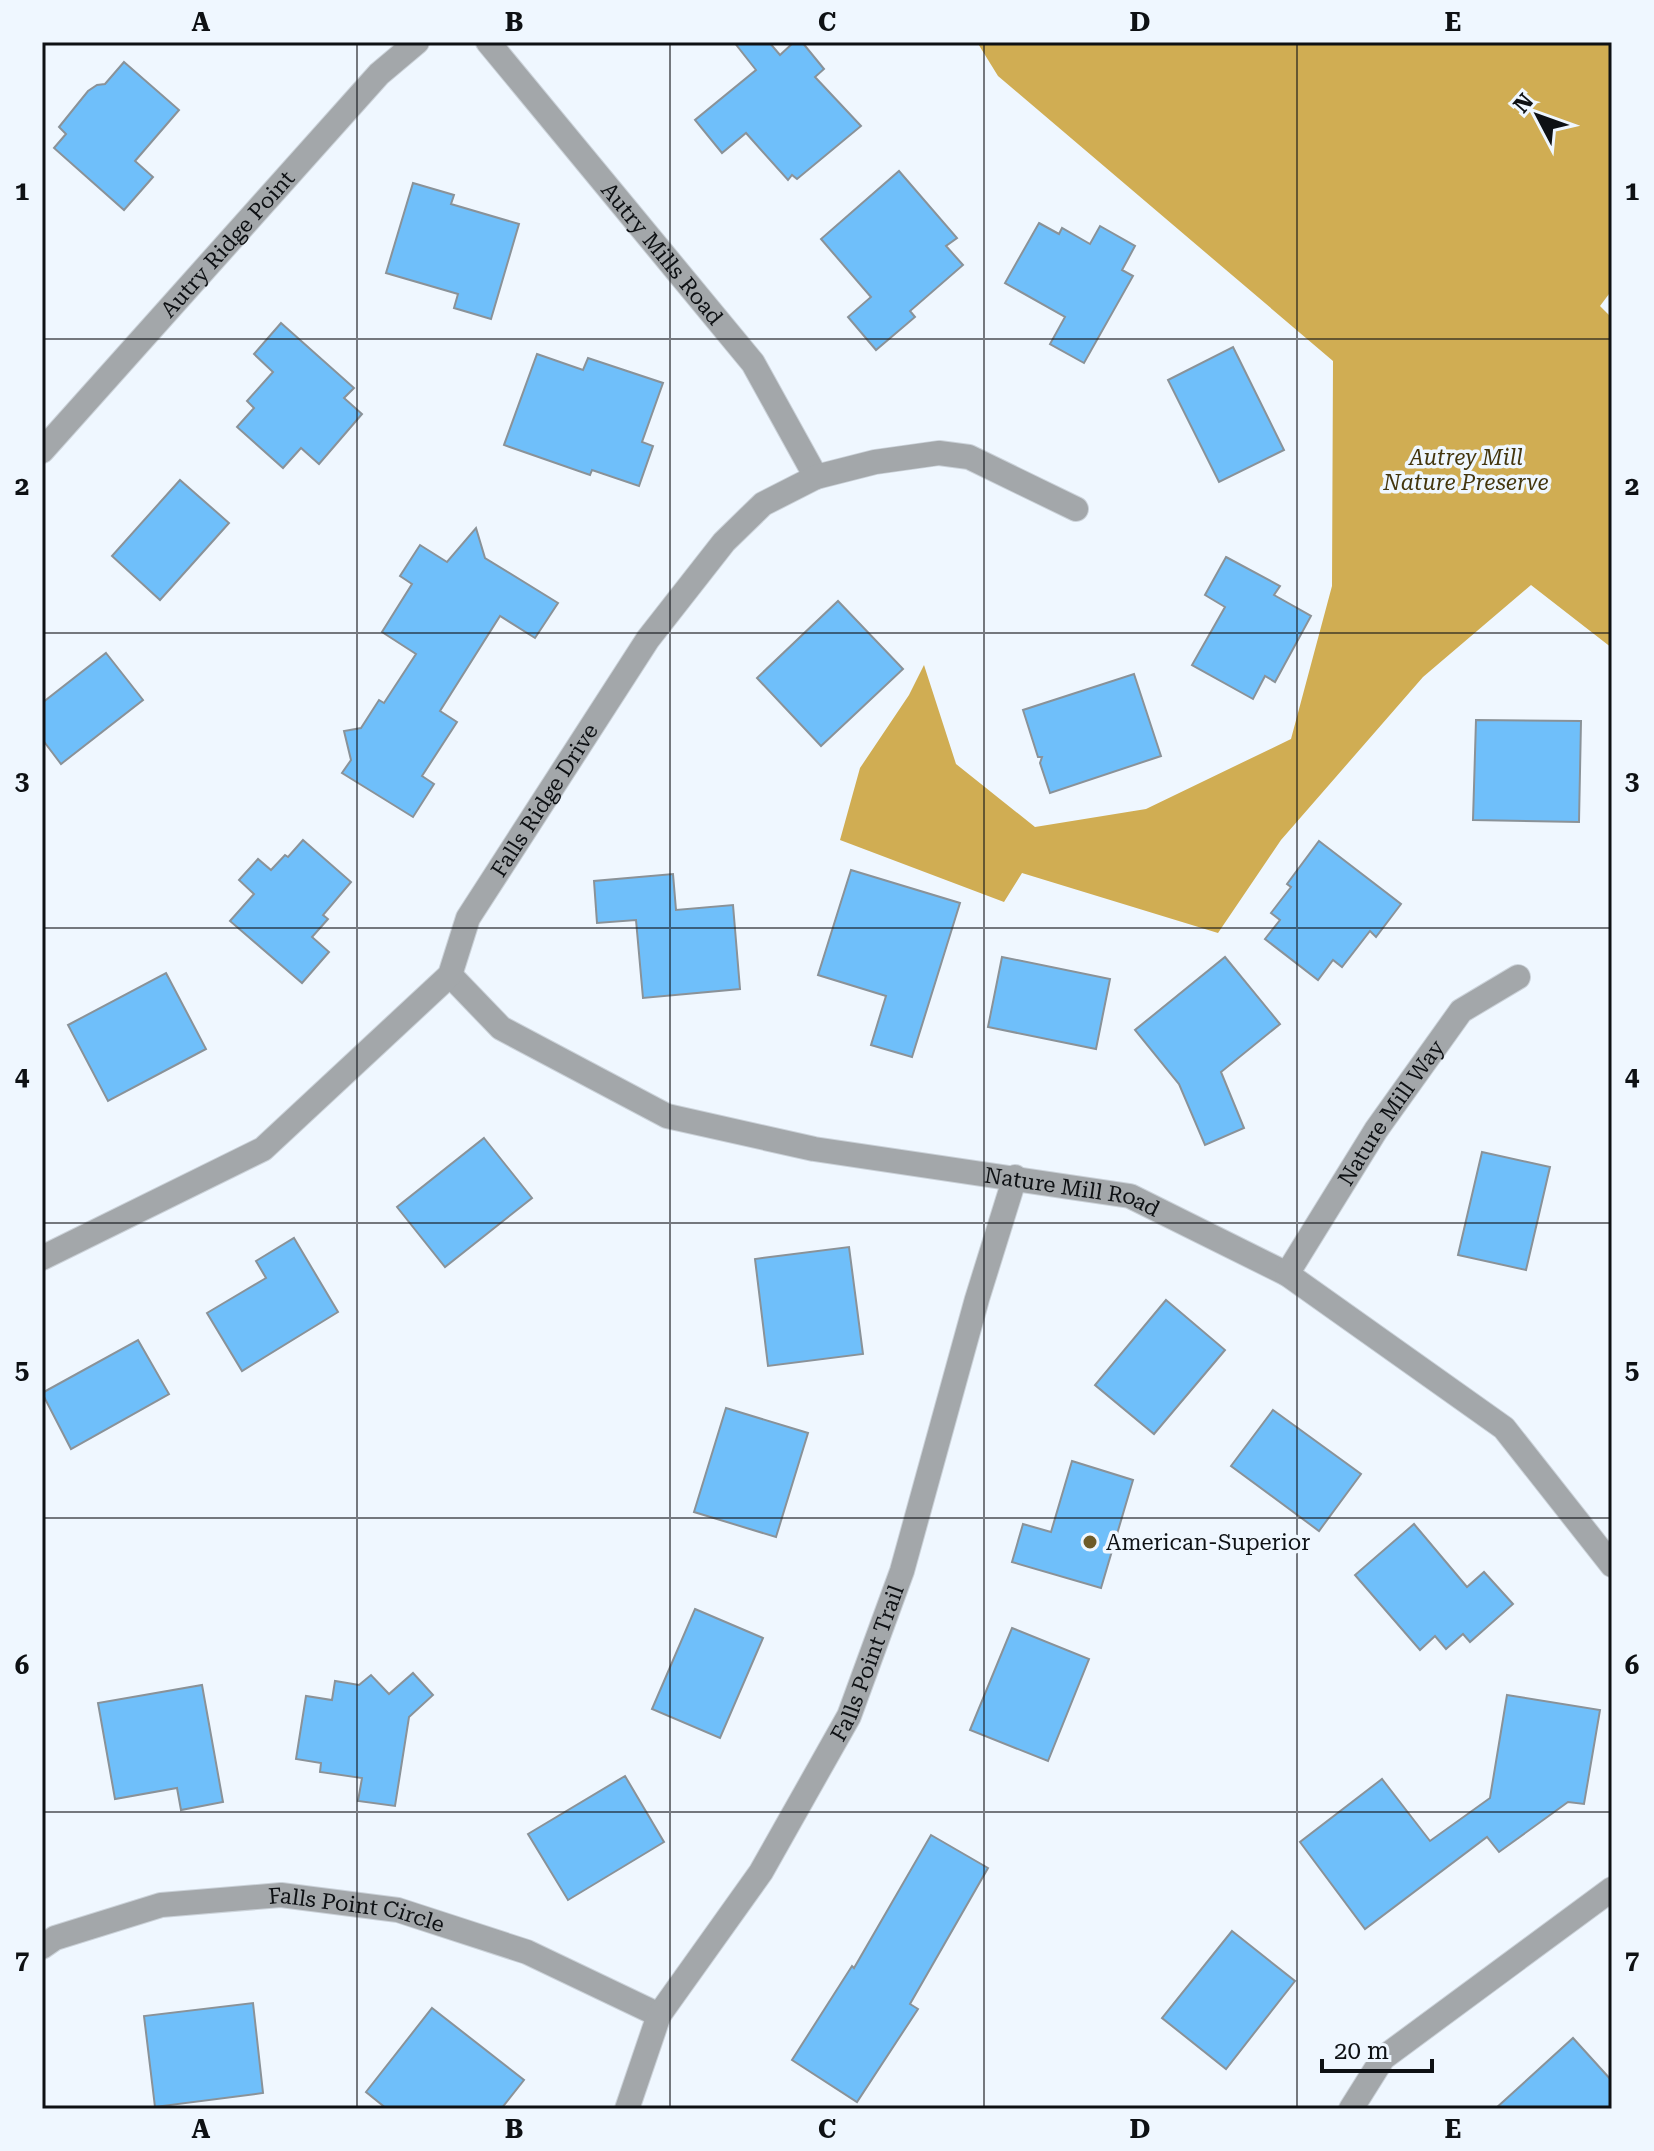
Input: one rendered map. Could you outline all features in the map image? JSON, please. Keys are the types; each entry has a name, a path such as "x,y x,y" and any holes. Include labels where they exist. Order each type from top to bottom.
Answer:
{"street":[{"name":"Autry Ridge Point","path":"42,451 379,74 417,42"},
{"name":"Autry Mills Road","path":"488,42 753,363 816,477"},
{"name":"Falls Ridge Drive","path":"42,1258 263,1149 450,975 468,918 648,639 724,542 763,504 816,477 875,462 939,453 969,457 1076,509"},
{"name":"Nature Mill Road","path":"450,975 501,1028 667,1116 814,1149 1130,1196 1287,1274 1504,1428 1612,1565"},
{"name":"Nature Mill Way","path":"1287,1274 1376,1130 1461,1011 1518,977"},
{"name":"Falls Point Trail","path":"627,2109 659,2015 761,1872 849,1716 902,1571 977,1299 1015,1177"},
{"path":"1351,2109 1383,2058 1612,1889"},
{"name":"Falls Point Circle","path":"42,1947 55,1938 161,1905 281,1895 398,1910 527,1952 659,2015"}],"green space":[{"name":"Autrey Mill Nature Preserve","path":"977,42 1612,42 1612,290 1600,306 1612,318 1612,648 1531,585 1423,677 1281,840 1218,933 1022,873 1004,902 840,840 860,768 909,695 924,665 956,764 1035,827 1146,809 1291,739 1332,586 1333,361 998,76"}],"building":[{"path":"734,42 769,42 780,55 794,42 802,42 824,69 815,77 861,126 797,179 792,175 788,180 746,133 722,153 695,120 756,70"},
{"path":"124,62 179,110 135,161 153,177 124,210 54,148 66,134 59,127 88,91 105,84"},
{"path":"899,171 957,238 946,246 963,265 910,311 915,317 876,350 848,317 871,297 821,239"},
{"path":"413,183 454,195 451,204 519,224 491,319 454,308 458,294 386,273"},
{"path":"1039,223 1059,234 1062,228 1090,244 1100,226 1135,246 1122,270 1133,276 1084,363 1050,344 1065,317 1005,283"},
{"path":"281,323 354,388 344,398 362,414 319,464 301,448 283,468 237,427 254,408 247,401 273,372 254,354"},
{"path":"1233,347 1284,450 1219,482 1168,380"},
{"path":"537,354 583,370 588,358 663,383 642,442 653,446 639,486 592,470 590,475 504,445"},
{"path":"180,480 229,523 160,600 112,556"},
{"path":"476,528 485,558 558,603 535,638 500,616 440,711 457,722 422,776 434,784 413,817 342,773 351,760 344,731 361,728 379,700 384,703 416,654 382,632 412,584 400,576 420,545 447,562"},
{"path":"1226,557 1280,586 1274,595 1311,616 1275,682 1265,676 1253,699 1192,665 1225,607 1205,595"},
{"path":"838,601 903,669 821,746 757,678"},
{"path":"106,653 143,700 61,764 42,739 42,703"},
{"path":"1134,674 1161,756 1050,793 1040,763 1042,757 1038,757 1023,710"},
{"path":"1476,720 1581,721 1579,822 1473,820"},
{"path":"303,840 351,882 323,915 328,919 312,937 329,952 302,983 230,921 254,894 239,880 258,859 271,870"},
{"path":"1319,841 1401,904 1376,937 1370,931 1342,967 1333,960 1318,980 1265,939 1280,920 1271,913 1291,887 1287,884"},
{"path":"851,870 960,903 912,1057 871,1045 886,996 818,975"},
{"path":"673,874 676,910 733,905 740,989 643,998 636,920 597,923 594,881"},
{"path":"1002,957 1110,979 1096,1049 988,1027"},
{"path":"1225,957 1280,1024 1221,1072 1244,1128 1205,1145 1179,1084 1135,1030"},
{"path":"166,973 206,1049 108,1101 68,1025"},
{"path":"484,1138 532,1198 445,1267 397,1207"},
{"path":"1482,1152 1550,1167 1526,1270 1458,1255"},
{"path":"294,1238 338,1312 242,1371 207,1313 266,1278 256,1261"},
{"path":"849,1247 863,1354 768,1366 755,1259"},
{"path":"1166,1300 1225,1350 1154,1434 1095,1385"},
{"path":"138,1340 169,1394 71,1449 42,1393"},
{"path":"726,1408 808,1433 776,1537 694,1512"},
{"path":"1273,1410 1361,1474 1319,1531 1231,1466"},
{"path":"1072,1461 1133,1480 1101,1588 1012,1562 1023,1524 1051,1532"},
{"path":"1414,1524 1467,1587 1484,1572 1513,1604 1470,1642 1463,1634 1446,1649 1435,1636 1420,1650 1355,1575"},
{"path":"695,1609 763,1638 720,1738 652,1709"},
{"path":"1012,1628 1089,1659 1048,1761 970,1730"},
{"path":"413,1673 433,1695 409,1717 395,1806 358,1801 362,1778 320,1772 321,1763 296,1759 306,1696 332,1700 335,1681 359,1685 371,1675 389,1694"},
{"path":"202,1685 223,1802 181,1810 177,1788 115,1799 98,1703"},
{"path":"1507,1695 1600,1710 1584,1804 1568,1802 1499,1852 1487,1837 1365,1929 1300,1842 1382,1779 1430,1841 1490,1798"},
{"path":"625,1776 664,1842 568,1900 528,1834"},
{"path":"931,1835 988,1868 910,2004 918,2009 857,2102 792,2060 852,1966 854,1968"},
{"path":"1232,1931 1295,1981 1226,2069 1162,2018"},
{"path":"253,2003 263,2093 155,2107 144,2016"},
{"path":"432,2008 524,2080 501,2109 387,2109 366,2092"},
{"path":"1573,2038 1612,2081 1612,2109 1495,2109"}],"place":[{"name":"American-Superior","path":"1090,1542"}]}
